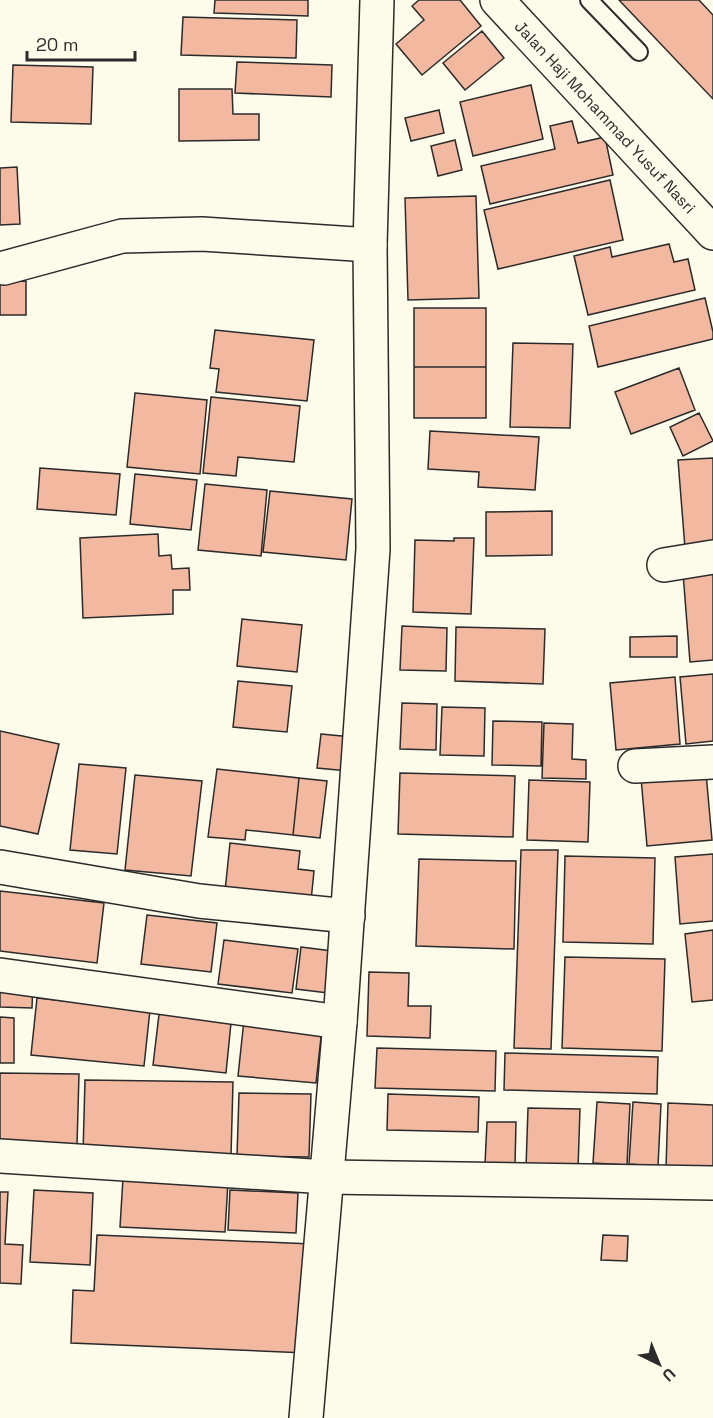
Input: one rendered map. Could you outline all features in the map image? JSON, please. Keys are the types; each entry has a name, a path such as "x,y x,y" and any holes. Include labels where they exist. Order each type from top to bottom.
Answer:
{"street":[{"path":"306,1418 340,1022 373,549 370,244 377,0"},
{"name":"Jalan Haji Mohammad Yusuf Nasri","path":"497,0 713,233"},
{"path":"4,268 122,236 202,234 370,244"},
{"path":"664,565 713,557"},
{"path":"635,766 713,762"},
{"path":"0,867 199,901 348,916"},
{"path":"0,975 340,1022"},
{"path":"0,1156 327,1177 713,1183"}],"lane":[{"path":"589,0 639,52"}],"building":[{"path":"215,0 308,0 308,16 214,13"},
{"path":"419,0 460,0 481,26 422,75 396,44 424,20 412,6"},
{"path":"619,0 699,0 713,15 713,99"},
{"path":"183,17 297,20 296,58 181,55"},
{"path":"482,31 504,58 465,90 443,63"},
{"path":"237,62 332,65 331,97 235,93"},
{"path":"13,65 93,67 91,124 11,122"},
{"path":"531,85 543,139 473,156 460,102"},
{"path":"179,89 232,89 233,114 259,114 259,140 179,141"},
{"path":"439,110 444,133 411,141 405,118"},
{"path":"572,121 578,143 605,137 613,175 490,204 481,166 555,149 550,126"},
{"path":"455,140 462,170 438,176 431,146"},
{"path":"17,167 20,224 0,225 0,168"},
{"path":"610,180 623,240 498,269 484,210"},
{"path":"476,196 479,298 408,300 405,198"},
{"path":"669,244 674,262 688,259 695,290 588,315 574,256 610,247 612,257"},
{"path":"26,281 26,315 0,315 0,282"},
{"path":"705,298 713,339 598,367 589,326"},
{"path":"414,308 486,308 486,367 414,367"},
{"path":"215,330 314,340 307,401 216,392 219,369 210,368"},
{"path":"513,343 573,344 570,428 510,427"},
{"path":"414,367 486,367 486,418 414,418"},
{"path":"679,368 695,410 631,434 615,392"},
{"path":"135,393 207,400 200,474 127,467"},
{"path":"211,397 300,406 294,462 238,457 236,476 203,473"},
{"path":"699,413 713,441 683,456 670,427"},
{"path":"430,431 539,437 535,490 478,487 479,472 428,469"},
{"path":"713,458 713,546 685,548 678,460"},
{"path":"40,468 120,474 116,515 37,509"},
{"path":"135,474 197,480 191,530 130,524"},
{"path":"205,484 267,490 261,556 198,550"},
{"path":"270,491 352,499 346,560 263,552"},
{"path":"552,511 552,555 486,556 486,512"},
{"path":"158,534 159,556 171,555 172,569 189,568 190,590 173,590 173,614 83,618 80,538"},
{"path":"454,538 474,538 471,614 413,612 415,540 454,541"},
{"path":"713,570 713,660 690,662 683,573"},
{"path":"242,619 302,625 297,672 237,666"},
{"path":"402,626 447,628 446,671 400,670"},
{"path":"456,627 545,629 543,684 455,681"},
{"path":"677,636 677,657 630,657 630,637"},
{"path":"713,674 713,741 686,744 680,677"},
{"path":"675,677 680,744 616,750 610,683"},
{"path":"238,681 292,686 287,732 233,727"},
{"path":"402,703 437,704 436,750 400,749"},
{"path":"442,707 485,708 484,756 440,755"},
{"path":"493,721 542,722 541,766 492,765"},
{"path":"544,723 573,724 572,759 586,760 586,779 542,778"},
{"path":"0,731 59,744 38,834 0,826"},
{"path":"321,734 352,737 348,771 317,768"},
{"path":"79,764 126,768 117,854 70,850"},
{"path":"217,769 299,778 293,835 246,830 245,840 208,837"},
{"path":"400,773 515,776 513,837 398,834"},
{"path":"706,773 712,840 647,846 641,778"},
{"path":"135,775 202,781 191,876 125,870"},
{"path":"299,778 327,781 320,838 293,835"},
{"path":"529,780 590,782 588,842 527,840"},
{"path":"230,843 300,851 298,869 314,871 311,901 225,891"},
{"path":"521,850 558,850 551,1049 514,1048"},
{"path":"713,854 713,921 680,924 675,857"},
{"path":"565,856 655,858 653,944 563,942"},
{"path":"419,859 516,861 514,949 416,946"},
{"path":"0,891 104,903 97,963 0,951"},
{"path":"147,915 217,923 211,972 141,964"},
{"path":"713,930 713,1000 692,1002 685,934"},
{"path":"224,940 298,949 292,993 218,984"},
{"path":"301,947 340,952 336,994 296,989"},
{"path":"565,957 665,959 662,1051 562,1048"},
{"path":"369,972 409,973 408,1006 431,1006 430,1038 367,1036"},
{"path":"0,983 33,983 32,1008 0,1007"},
{"path":"37,998 150,1010 144,1066 31,1055"},
{"path":"160,1006 232,1013 226,1073 153,1065"},
{"path":"0,1017 14,1018 14,1063 0,1063"},
{"path":"244,1020 322,1028 316,1083 238,1076"},
{"path":"377,1048 496,1051 495,1091 375,1088"},
{"path":"505,1053 658,1057 657,1094 504,1090"},
{"path":"0,1073 79,1074 77,1145 0,1144"},
{"path":"85,1080 233,1082 231,1156 83,1153"},
{"path":"239,1093 311,1094 309,1157 237,1156"},
{"path":"388,1094 479,1097 478,1132 387,1130"},
{"path":"597,1102 630,1104 627,1165 593,1163"},
{"path":"633,1102 661,1104 658,1166 629,1164"},
{"path":"668,1103 713,1105 713,1169 666,1168"},
{"path":"528,1108 580,1109 578,1169 526,1168"},
{"path":"487,1122 516,1122 515,1165 485,1164"},
{"path":"123,1178 228,1182 225,1232 120,1227"},
{"path":"34,1190 93,1193 90,1265 30,1262"},
{"path":"230,1190 298,1193 296,1233 228,1230"},
{"path":"0,1192 8,1192 5,1244 23,1245 21,1284 0,1283"},
{"path":"97,1235 312,1244 306,1353 71,1343 73,1290 94,1291"},
{"path":"603,1235 628,1236 627,1261 601,1260"}]}
